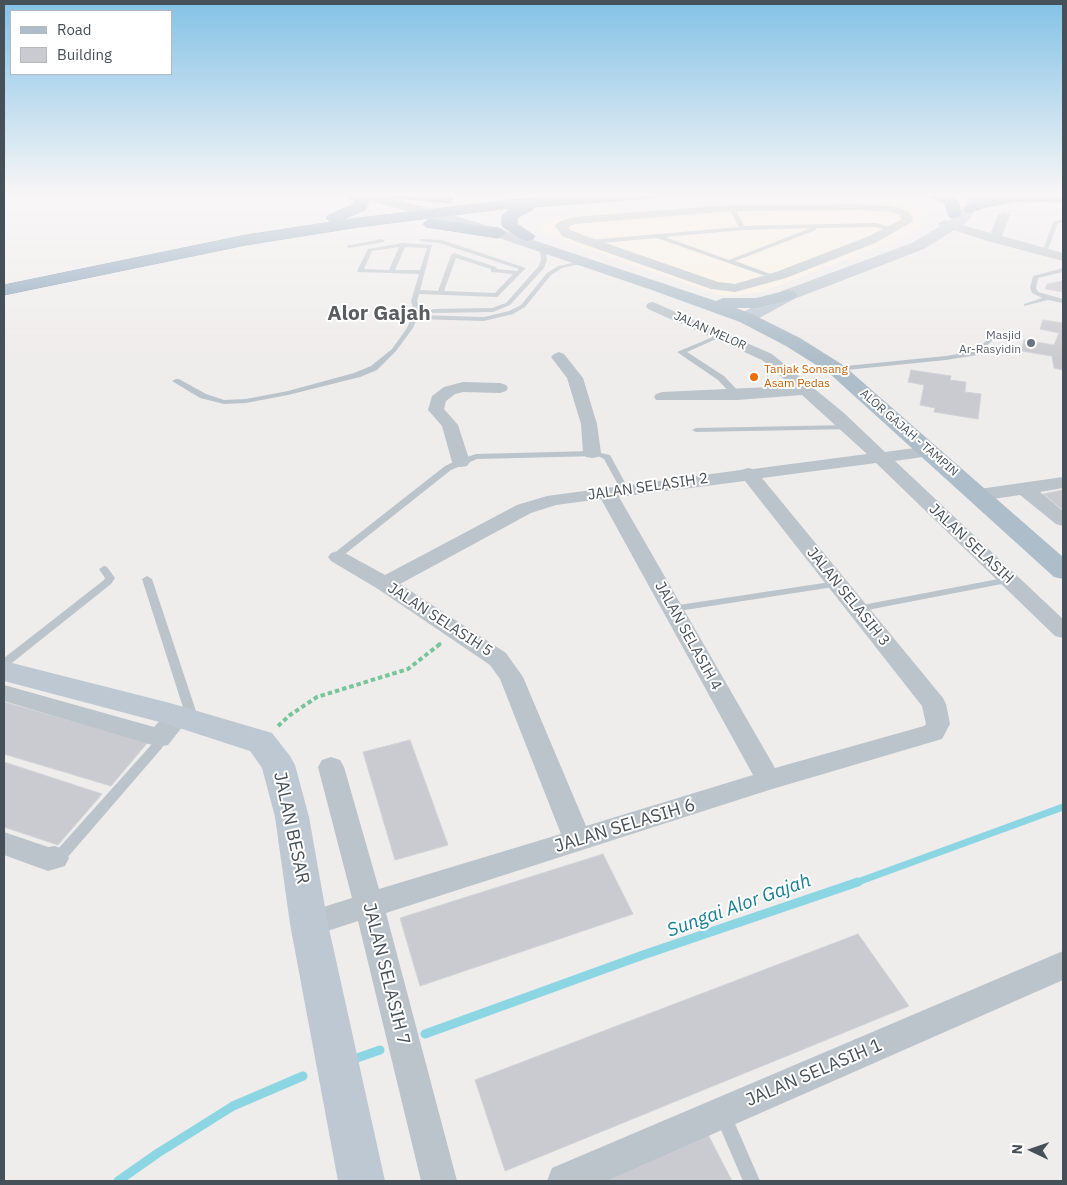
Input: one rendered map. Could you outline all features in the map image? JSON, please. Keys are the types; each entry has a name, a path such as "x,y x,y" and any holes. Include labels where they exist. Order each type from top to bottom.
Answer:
{"highway":[{"path":"4,282 159,249"},
{"path":"4,290 202,249"}],"main road":[{"name":"ALOR GAJAH - TAMPIN","path":"549,249 655,284"},
{"name":"ALOR GAJAH - TAMPIN","path":"565,249 746,318 793,342 836,369 1063,571"},
{"path":"696,300 749,304 788,295"},
{"path":"788,295 779,317 782,326 793,342"}],"street":[{"path":"611,249 716,286 744,287 846,249"},
{"path":"746,318 788,295 839,274 909,249"},
{"path":"1034,249 1063,257"},
{"path":"822,258 824,264 839,274"},
{"path":"796,269 814,269 839,274"},
{"name":"JALAN MELOR","path":"654,306 722,335 767,357 879,456"},
{"path":"559,357 575,378 589,424 592,453"},
{"path":"461,462 450,425 436,410 438,399 450,390 463,387 500,388"},
{"path":"662,397 737,395 805,390"},
{"name":"JALAN SELASIH 2","path":"385,584 524,509 554,500 748,473 930,451"},
{"name":"JALAN SELASIH","path":"879,456 1063,631"},
{"name":"JALAN SELASIH 3","path":"748,473 934,704 938,724"},
{"path":"979,495 1026,490 1063,483"},
{"path":"1026,490 1063,520"},
{"name":"JALAN SELASIH 4","path":"616,491 672,609 769,780"},
{"name":"JALAN SELASIH 5","path":"338,557 385,584 498,659 511,677 578,841"},
{"path":"4,671 177,725"},
{"path":"4,693 261,742"},
{"name":"JALAN SELASIH 6","path":"309,924 769,780 933,733 938,724"},
{"name":"JALAN BESAR","path":"261,742 278,765 292,817 309,924 362,1181"},
{"name":"JALAN SELASIH 7","path":"331,768 369,905 439,1181"},
{"path":"4,843 48,859 55,858"},
{"name":"JALAN SELASIH 1","path":"565,1181 1063,965"}],"lane":[{"path":"375,249 370,250 360,271 422,272"},
{"path":"391,271 401,249"},
{"path":"176,381 203,396 224,402 246,401 288,393 357,375 374,368 405,337 416,314 414,300 429,249"},
{"path":"417,292 497,295 523,268 466,249"},
{"path":"493,310 508,304 541,268 544,260 542,249"},
{"path":"696,249 774,277"},
{"path":"731,261 761,249"},
{"path":"440,293 454,254 494,268 493,271 518,273"},
{"path":"416,314 484,319 511,313 523,306 549,274 560,267 586,262"},
{"path":"1063,270 1035,277 1033,288 1035,293 1063,301"},
{"path":"1026,305 1048,298"},
{"path":"416,314 493,310 511,313"},
{"path":"722,335 680,352 714,373 737,395"},
{"path":"836,369 946,358 977,352 994,336"},
{"path":"696,430 849,428"},
{"path":"338,557 348,546 448,468 476,458 592,453 607,457 616,491"},
{"path":"4,663 108,582 110,578 104,570"},
{"path":"55,858 62,854 177,725 147,579"},
{"path":"857,609 1009,580"},
{"path":"672,609 837,584"},
{"path":"722,1113 752,1181"}],"path":[{"path":"261,742 290,715 317,697 408,669 457,630"}],"shaded area":[{"path":"589,249 872,249 762,292 718,295"}],"building":[{"path":"1063,278 1063,292 1045,289 1047,284 1062,281"},
{"name":"Masjid Ar-Rasyidin","path":"1043,320 1063,323 1063,370 1054,368 1052,356 1021,351 1024,340 1054,345 1059,333 1040,329"},
{"path":"911,370 951,376 950,380 966,382 965,392 981,394 978,419 934,412 935,408 920,405 924,385 908,382"},
{"path":"1063,490 1063,510 1043,494"},
{"path":"4,702 148,742 111,786 4,754"},
{"path":"410,740 448,845 395,860 363,752"},
{"path":"4,762 102,794 58,845 4,827"},
{"path":"603,854 633,914 420,986 400,918"},
{"path":"858,934 909,1006 505,1171 475,1080"},
{"path":"704,1127 732,1181 582,1181"}],"waterway":[{"name":"Sungai Alor Gajah","path":"855,883 1063,807"},
{"name":"Sungai Alor Gajah","path":"425,1034 643,955 858,882"},
{"name":"Sungai Alor Gajah","path":"354,1059 380,1050"},
{"name":"Sungai Alor Gajah","path":"118,1181 158,1153 233,1106 303,1076"}],"place":[{"name":"Masjid Ar-Rasyidin","path":"1031,343"},
{"name":"Tanjak Sonsang Asam Pedas","path":"754,377"}],"district":[{"name":"Alor Gajah","path":"379,314"}]}
